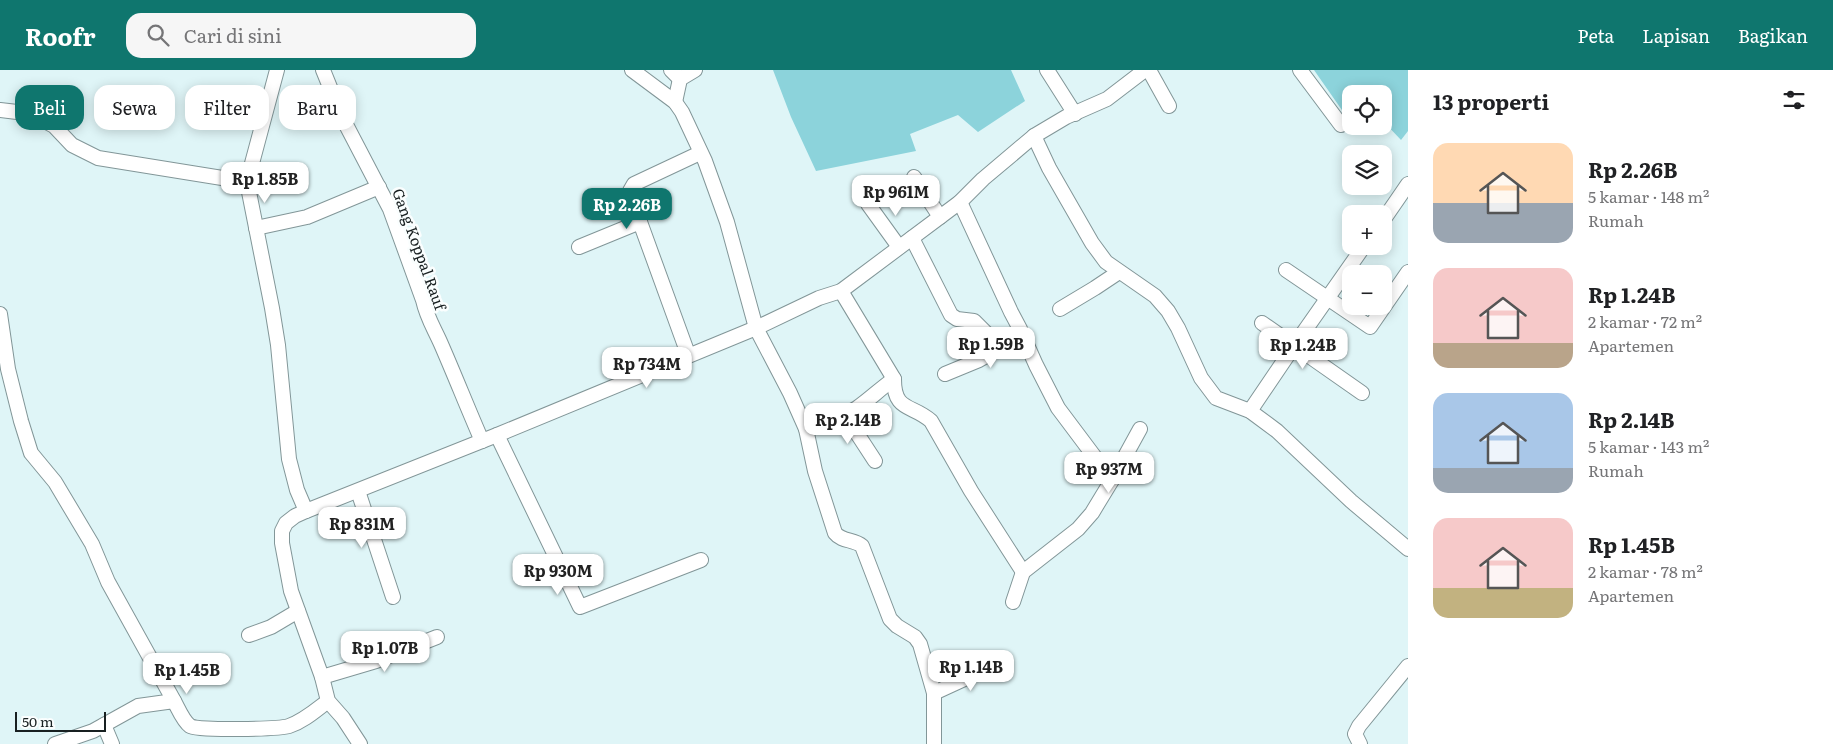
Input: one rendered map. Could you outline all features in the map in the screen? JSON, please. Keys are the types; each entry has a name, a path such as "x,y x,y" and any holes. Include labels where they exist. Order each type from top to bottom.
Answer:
{"street":[{"path":"276,70 247,182 278,346 289,459 306,511"},
{"name":"Gang Koppal Rauf","path":"323,70 342,117 396,224 427,316 482,441"},
{"path":"632,70 675,102 682,112 714,184 727,222 756,328 790,393 806,429 815,471 835,533 842,539 859,543 865,550 890,619 896,626 915,637 920,644 934,693 934,744"},
{"path":"675,102 676,75 695,70"},
{"path":"1047,70 1075,114"},
{"path":"360,744 343,718 328,701 322,677 298,612 291,591 282,544 282,531 286,523 306,511 498,435 688,354 756,328 820,298 841,292 960,202 983,179 1034,136 1053,124 1107,99 1145,70"},
{"path":"1149,70 1169,106"},
{"path":"1300,70 1341,125"},
{"path":"0,110 41,118 54,126 72,145 98,158 247,182"},
{"path":"1034,136 1049,168 1088,236 1106,262 1155,296 1168,311 1201,378 1216,398 1250,411 1276,431 1351,501 1408,549"},
{"path":"688,354 630,191 632,186 653,174 700,153"},
{"path":"914,177 940,217"},
{"path":"1392,211 1403,201 1408,184"},
{"path":"256,228 307,217 379,187"},
{"path":"960,202 1058,408 1112,480"},
{"path":"868,204 900,246"},
{"path":"579,248 640,222"},
{"path":"912,238 951,315 957,319 974,321 1000,347"},
{"path":"1250,411 1358,255"},
{"path":"1286,270 1370,327 1408,272"},
{"path":"1060,309 1078,300 1119,272"},
{"path":"841,292 894,379 896,398 931,421 971,491 1023,572"},
{"path":"0,314 8,369 31,453 55,482 92,544 108,582 189,726 197,729 288,726 307,717 328,701"},
{"path":"1262,323 1362,393"},
{"path":"945,374 979,360 1023,335"},
{"path":"806,429 856,408 878,389 894,379"},
{"path":"845,414 875,461"},
{"path":"1013,602 1023,572 1078,529 1092,513 1140,429"},
{"path":"498,435 580,608 701,560"},
{"path":"358,491 393,596"},
{"path":"249,635 298,612"},
{"path":"322,677 376,661 437,637"},
{"path":"934,693 997,664"},
{"path":"1360,744 1355,734 1358,726 1408,666"},
{"path":"55,744 84,735 138,706 174,701"},
{"path":"104,725 112,744"}],"shaded area":[{"path":"773,70 1011,70 1025,101 978,132 958,115 910,134 916,151 816,171 791,117"},
{"path":"1314,70 1408,70 1408,131 1401,140 1392,130 1392,85 1342,85 1342,110"}]}
